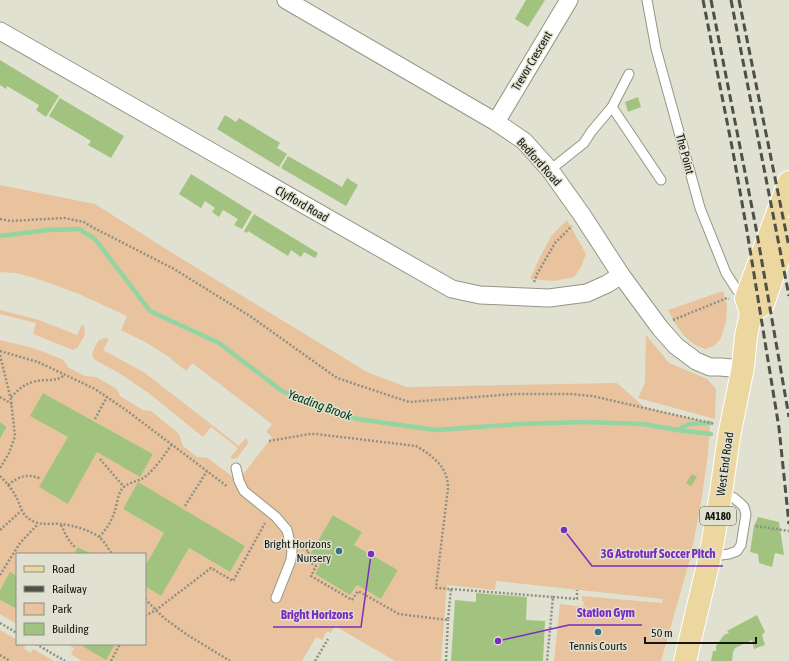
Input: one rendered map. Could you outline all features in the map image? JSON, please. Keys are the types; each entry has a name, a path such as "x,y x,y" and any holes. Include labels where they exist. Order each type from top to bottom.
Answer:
{"main road":[{"name":"West End Road","path":"685,661 711,552 729,436 743,369 746,336 742,304 789,182"},
{"path":"742,304 763,304 789,229"}],"street":[{"name":"Bedford Road","path":"286,0 496,122 524,141 550,170 582,215 621,275 660,328 676,346 696,361 710,367 743,369"},
{"name":"Trevor Crescent","path":"496,122 569,0"},
{"name":"Clyfford Road","path":"0,31 452,290 480,296 549,298 587,293 607,284 621,275"}],"lane":[{"name":"The Point","path":"647,0 656,49 700,208 726,273 737,290 742,304"},
{"path":"550,170 584,144 590,132 612,107 629,74"},
{"path":"612,107 661,180"},
{"path":"236,468 239,481 244,491 276,517 287,530 292,551 276,598"}],"path":[{"path":"530,298 537,274 555,243 582,215"},
{"path":"0,219 11,221 64,218 84,222 174,269 250,316 337,378 409,402 515,394 571,394 592,396 715,424"},
{"path":"660,328 670,321 727,298 742,304"},
{"path":"0,351 38,362 95,389 126,410 232,490"},
{"path":"0,355 11,397 15,436 9,453 0,468"},
{"path":"11,397 25,386 33,382 55,380 64,375"},
{"path":"0,397 12,404"},
{"path":"95,419 107,398"},
{"path":"269,441 316,434 416,446 439,462 448,480 448,488 436,588 577,599 577,590"},
{"path":"99,537 110,524 114,515 119,494 122,489 127,485 147,476 172,444"},
{"path":"100,459 124,487"},
{"path":"185,506 207,471"},
{"path":"0,476 16,497 21,511 30,520 38,524 61,524 88,531 99,537 111,553"},
{"path":"8,485 16,479 22,477 35,476 41,479"},
{"path":"0,530 21,511"},
{"path":"146,615 156,610 211,568 233,581 269,518"},
{"path":"0,575 20,543 38,524"},
{"path":"61,524 65,534 75,547"},
{"path":"751,525 789,531"},
{"path":"290,542 309,551 305,559 316,566 311,576 352,600 358,591 399,614 448,620"},
{"path":"446,661 451,589"},
{"path":"547,661 553,597"},
{"path":"146,600 164,618 186,634 230,661"},
{"path":"0,623 16,632"},
{"path":"316,661 328,639"},
{"path":"38,645 65,661"},
{"path":"111,661 119,645"},
{"path":"0,655 10,661"}],"green space":[{"path":"0,185 95,204 367,372 406,387 617,383 644,407 710,423 708,453 701,503 690,559 661,661 554,661 560,604 583,607 584,602 582,601 582,596 662,603 663,599 496,581 495,590 447,585 441,661 395,661 335,626 331,633 327,631 322,640 316,637 302,661 82,661 71,654 74,648 69,645 81,645 106,659 114,645 146,645 146,587 161,595 189,548 230,572 245,546 138,483 123,509 164,533 146,564 146,553 90,553 79,547 75,553 16,553 16,576 10,573 0,590 0,439 8,427 0,422 0,340 33,348 62,359 69,368 85,376 96,377 117,389 120,396 143,410 151,411 179,434 183,446 197,457 208,458 238,481 272,437 266,432 272,424 192,363 186,371 169,357 147,343 121,330 127,316 79,294 38,279 16,273 0,272","holes":["43,393 153,454 140,476 97,452 68,503 40,487 68,437 31,416","334,515 362,532 354,545 398,570 381,599 357,585 350,595 315,574 320,565 308,558"]},
{"path":"567,220 586,254 581,267 574,277 554,281 530,279 552,235"},
{"path":"723,291 727,306 726,321 721,338 714,346 705,349 695,345 684,336 668,310"},
{"path":"0,310 39,320 77,335 82,324 85,333 78,347 73,350 33,334 36,323 0,314"},
{"path":"646,335 669,363 707,379 716,389 715,419 638,398 645,383"},
{"path":"105,338 109,339 103,350 145,373 239,446 246,438 248,442 247,445 237,458 230,458 238,448 211,427 203,437 150,394 119,373 95,360 93,358 94,348 99,340"},
{"path":"0,600 16,608 16,623 0,614"},
{"path":"0,630 16,639 16,645 26,645 24,649 31,653 33,649 54,661 0,661"}],"building":[{"path":"526,0 545,0 528,27 515,19"},
{"path":"0,60 59,96 46,117 36,110 39,105 7,86 6,89 0,85"},
{"path":"638,97 641,107 628,112 625,102"},
{"path":"60,98 124,136 111,158 88,145 91,141 49,116"},
{"path":"225,115 236,122 239,118 280,143 277,148 287,154 279,167 217,129"},
{"path":"288,156 342,187 347,178 358,185 346,206 281,168"},
{"path":"191,174 252,212 242,229 234,225 238,219 223,210 219,217 212,212 215,208 205,201 201,208 179,194"},
{"path":"254,214 318,253 315,258 304,252 301,257 291,250 288,256 248,231 247,233 244,231"},
{"path":"43,393 153,454 140,477 97,452 68,504 39,487 68,437 30,416"},
{"path":"0,422 7,427 0,439"},
{"path":"692,474 697,477 691,486 686,483"},
{"path":"138,482 245,546 230,572 189,548 161,596 146,587 146,564 164,533 123,509"},
{"name":"Bright Horizons Nursery","path":"333,515 362,532 354,545 398,570 381,599 357,585 350,595 315,574 320,565 308,558"},
{"path":"758,517 779,522 784,555 775,553 772,567 759,563 758,554 750,552 754,526"},
{"path":"78,547 90,553 75,553"},
{"path":"10,572 16,575 16,608 0,600 0,590"},
{"path":"476,593 527,597 526,620 545,621 543,661 451,661 455,600 476,602"},
{"path":"757,615 765,632 762,635 765,645 754,649 752,640 735,648 732,661 711,661 713,651 716,651 716,646 724,635 729,633 727,631"},
{"path":"81,645 114,645 106,660"}],"waterway":[{"name":"Yeading Brook","path":"0,236 48,230 79,229 95,239 150,311 219,343 282,391 357,419 436,430 519,424 585,422 643,424 711,434"},
{"name":"Yeading Brook","path":"677,430 689,424 710,423"}],"railway":[{"path":"703,0 747,231 779,428 789,524"},
{"path":"711,0 756,228 789,417"},
{"path":"731,0 789,296"},
{"path":"739,0 789,247"}],"place":[{"name":"3G Astroturf Soccer Pitch","path":"564,530"},
{"name":"Bright Horizons Nursery","path":"339,551"},
{"name":"Bright Horizons","path":"371,554"},
{"name":"Tennis Courts","path":"598,632"},
{"name":"Station Gym","path":"498,641"}]}
